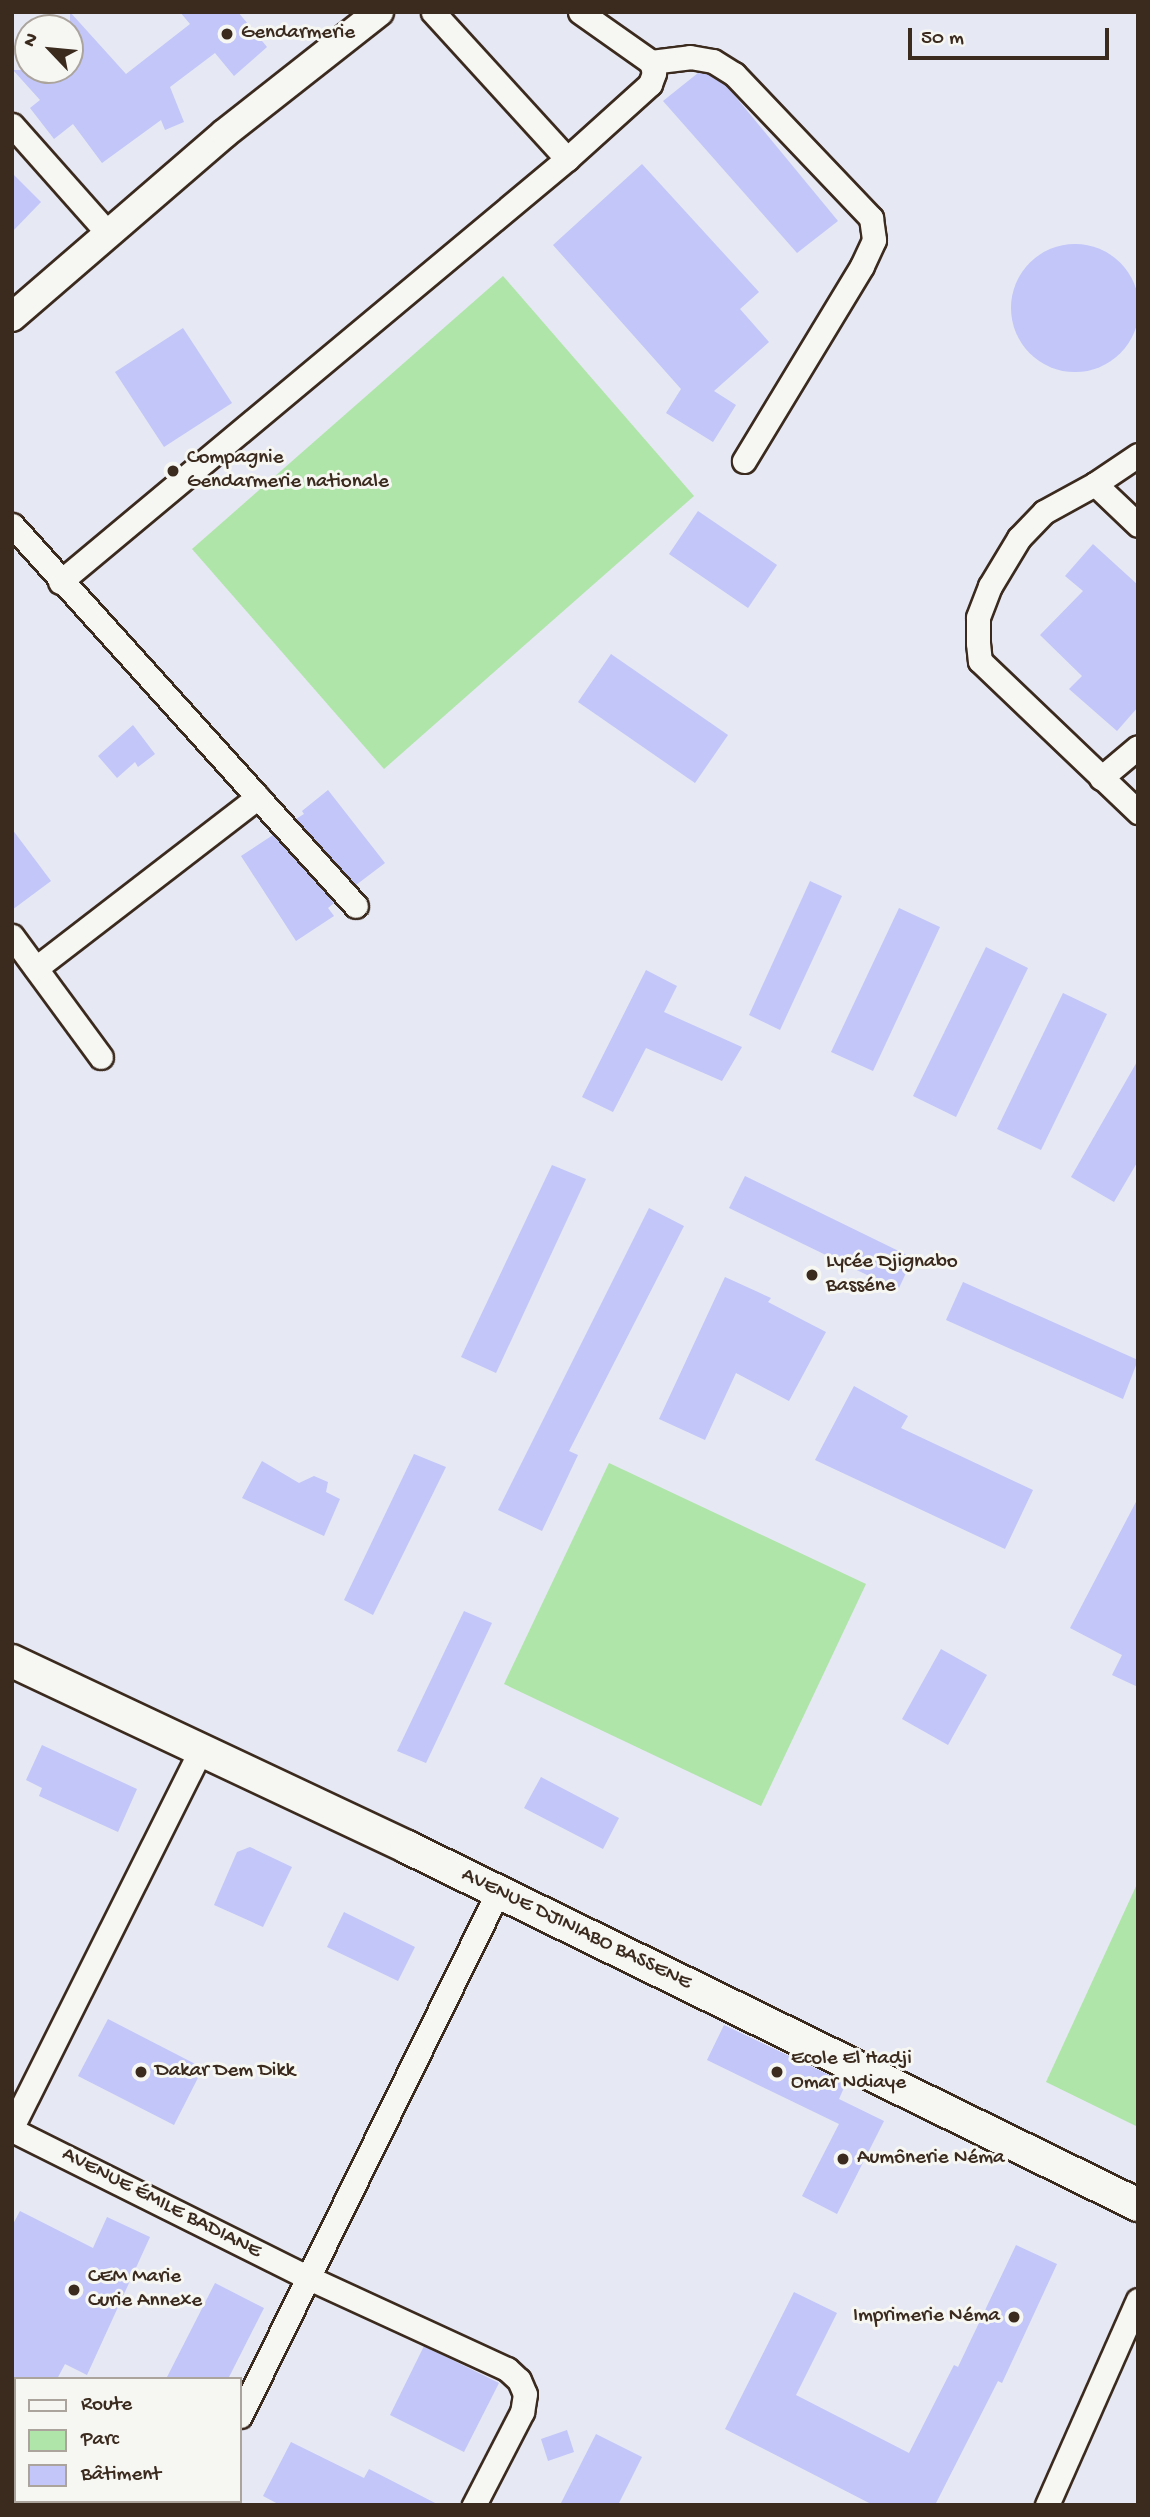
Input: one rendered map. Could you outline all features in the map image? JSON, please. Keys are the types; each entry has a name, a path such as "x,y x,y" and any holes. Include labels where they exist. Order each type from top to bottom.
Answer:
{"main road":[{"name":"AVENUE DJINIABO BASSENE","path":"12,1661 498,1892 1138,2205"}],"street":[{"path":"12,317 225,133 379,12"},
{"path":"433,12 567,159"},
{"path":"61,582 567,159 650,84 654,73 651,62 580,12"},
{"path":"651,62 690,57 713,61 734,74 871,218 874,240 862,266 744,461"},
{"path":"12,125 108,233"},
{"path":"1138,455 1095,484 1045,512 1019,538 990,586 978,618 980,661 1138,813"},
{"path":"1095,484 1138,525"},
{"path":"12,525 356,906"},
{"path":"1101,778 1138,747"},
{"path":"36,968 258,797"},
{"path":"12,936 101,1057"},
{"path":"12,2128 200,1751"},
{"path":"242,2412 498,1892"},
{"name":"AVENUE ÉMILE BADIANE","path":"12,2128 309,2278 507,2369 519,2380 525,2394 522,2412 474,2505"},
{"path":"1047,2505 1138,2301"}],"green space":[{"path":"503,276 694,496 384,769 192,549"},
{"path":"609,1463 866,1584 761,1806 504,1684"},
{"path":"1138,1882 1138,2127 1046,2082"}],"building":[{"path":"180,12 238,12 267,47 234,76 215,53 170,87 184,122 165,130 161,120 102,163 73,124 54,139 30,108 40,100 26,84 84,84 84,28 126,74 190,24"},
{"path":"698,73 708,74 725,85 838,221 797,253 663,101"},
{"path":"642,164 759,292 740,309 769,342 714,391 736,405 713,442 666,413 681,389 553,245"},
{"path":"12,173 41,202 12,232"},
{"path":"1075,244 1100,248 1121,262 1135,283 1139,308 1135,333 1121,354 1100,368 1075,372 1050,368 1029,354 1015,333 1011,308 1015,283 1029,262 1050,248"},
{"path":"183,328 232,403 164,447 115,372"},
{"path":"698,511 777,565 748,608 669,554"},
{"path":"1093,544 1138,585 1138,707 1117,731 1069,689 1082,676 1040,635 1083,591 1065,576"},
{"path":"611,654 728,735 695,783 578,702"},
{"path":"133,725 155,754 138,767 135,762 117,778 98,756"},
{"path":"328,790 385,863 356,885 296,819"},
{"path":"12,829 51,881 12,910"},
{"path":"273,835 334,903 328,908 334,916 296,941 241,856"},
{"path":"810,881 842,896 780,1030 749,1015"},
{"path":"899,908 940,927 873,1071 831,1052"},
{"path":"986,947 1028,968 956,1117 913,1096"},
{"path":"646,970 677,986 664,1012 742,1047 722,1081 646,1048 613,1112 582,1097"},
{"path":"1063,993 1107,1014 1041,1150 997,1129"},
{"path":"1138,1060 1138,1161 1114,1202 1071,1177"},
{"path":"552,1165 586,1179 496,1373 461,1357"},
{"path":"745,1176 913,1258 898,1290 729,1208"},
{"path":"649,1208 684,1226 569,1451 578,1455 542,1531 498,1510"},
{"path":"725,1277 771,1298 768,1302 826,1332 789,1401 736,1373 705,1440 659,1419"},
{"path":"963,1282 1138,1360 1123,1399 946,1320"},
{"path":"854,1386 908,1416 901,1428 1033,1490 1005,1549 815,1460"},
{"path":"414,1454 446,1467 373,1615 344,1600"},
{"path":"262,1461 299,1483 314,1476 328,1482 326,1492 340,1499 324,1536 242,1498"},
{"path":"1138,1498 1138,1687 1112,1675 1122,1655 1070,1628"},
{"path":"464,1611 492,1623 426,1763 397,1751"},
{"path":"941,1649 987,1675 948,1745 902,1719"},
{"path":"42,1745 137,1789 118,1832 39,1796 42,1788 26,1780"},
{"path":"541,1777 619,1818 603,1849 524,1808"},
{"path":"250,1847 292,1867 263,1927 214,1905 237,1852"},
{"path":"344,1912 415,1947 398,1981 327,1947"},
{"name":"Dakar Dem Dikk","path":"108,2019 203,2068 174,2125 78,2076"},
{"path":"724,2025 846,2083 839,2099 884,2121 837,2214 802,2196 839,2124 707,2060"},
{"name":"CEM Marie Curie Annexe","path":"20,2211 93,2248 107,2217 150,2237 87,2375 65,2364 58,2377 12,2379 12,2226"},
{"path":"1016,2245 1057,2264 1002,2383 998,2381 935,2505 873,2505 725,2429 794,2292 837,2313 796,2395 909,2453 954,2365 958,2367"},
{"path":"215,2283 264,2308 229,2377 167,2377"},
{"path":"424,2346 499,2383 464,2452 390,2415"},
{"path":"567,2430 574,2452 548,2461 541,2439"},
{"path":"596,2434 642,2457 618,2505 560,2505"},
{"path":"291,2442 364,2478 369,2469 439,2505 280,2505 263,2496"}],"place":[{"name":"Gendarmerie","path":"227,34"},
{"name":"Compagnie Gendarmerie nationale","path":"173,471"},
{"name":"Lycée Djignabo Basséne","path":"812,1275"},
{"name":"Dakar Dem Dikk","path":"141,2072"},
{"name":"Ecole El Hadji Omar Ndiaye","path":"777,2072"},
{"name":"Aumônerie Néma","path":"843,2159"},
{"name":"CEM Marie Curie Annexe","path":"74,2290"},
{"name":"Imprimerie Néma","path":"1014,2317"}]}
